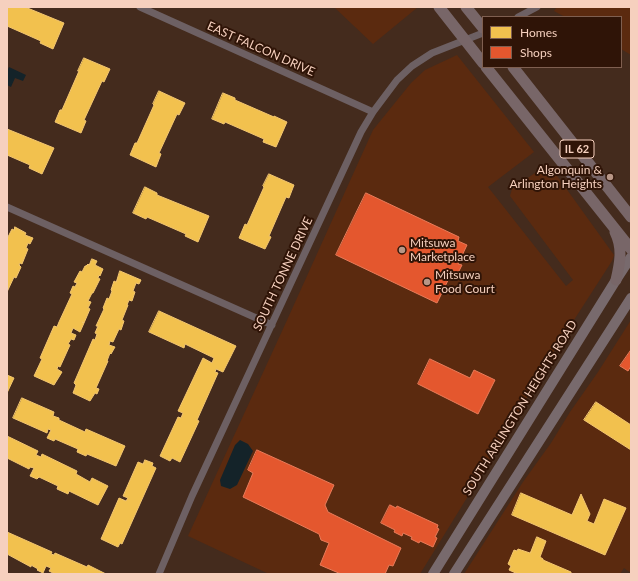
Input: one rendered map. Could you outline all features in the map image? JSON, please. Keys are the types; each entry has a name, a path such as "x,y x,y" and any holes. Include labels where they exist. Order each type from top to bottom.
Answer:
{"main road":[{"path":"439,7 482,62"},
{"path":"466,7 482,27"},
{"name":"IL 62","path":"487,68 631,249"},
{"name":"IL 62","path":"514,68 627,209 631,217"},
{"path":"612,224 618,238 620,253 620,262 616,280"},
{"name":"SOUTH ARLINGTON HEIGHTS ROAD","path":"433,574 631,257"},
{"path":"454,574 631,298"}],"street":[{"name":"EAST FALCON DRIVE","path":"140,7 373,112"},
{"path":"520,16 537,7"},
{"name":"SOUTH TONNE DRIVE","path":"159,574 192,496 361,132 373,112 397,80 412,66 432,53 482,33"},
{"path":"7,206 272,325"}],"shaded area":[{"path":"334,7 418,7 373,44"},
{"path":"557,7 631,7 631,55 622,50 622,16 563,16 554,11"},
{"path":"457,55 534,152 488,187 566,286 573,280 510,196 512,189 545,166 550,166 614,255 612,261 554,351 505,436 420,574 269,574 188,536 373,130 411,83 425,70"},
{"path":"9,67 26,75 23,81 15,78 11,87 7,85 7,71"},
{"path":"631,320 631,573 624,568 620,574 464,574 523,482 551,443"},
{"path":"240,440 248,444 253,451 237,485 230,489 221,486 220,480 235,445"}],"building: Homes":[{"path":"7,7 25,7 64,23 53,49 40,43 41,41 7,26"},
{"path":"84,58 110,69 104,82 102,81 84,120 86,121 81,133 55,122 60,110 62,110"},
{"path":"159,91 185,103 179,115 177,114 159,153 161,154 156,167 130,155 135,143 137,143"},
{"path":"223,93 235,98 235,100 287,122 276,147 263,142 264,139 225,122 224,124 212,119"},
{"path":"7,129 54,148 42,174 29,168 30,165 7,155"},
{"path":"269,174 294,185 289,198 286,197 265,249 239,238 245,224 247,225"},
{"path":"145,187 157,193 157,195 209,216 198,242 185,236 186,234 147,217 146,219 133,213"},
{"path":"15,227 26,233 25,235 33,238 30,244 28,243 26,248 28,249 22,264 20,263 19,265 21,267 16,278 14,277 7,292 7,239 12,229 14,230"},
{"path":"92,259 97,261 95,265 103,269 98,278 100,279 88,301 91,302 88,308 90,309 80,332 73,328 71,333 76,335 74,340 71,339 68,344 70,345 60,367 58,366 57,369 62,372 54,385 34,376 54,326 57,327 72,294 70,293 73,286 75,287 77,283 74,282 80,271 82,272 85,266 88,264 89,265"},
{"path":"120,271 141,280 139,284 136,283 132,301 129,300 127,305 122,320 124,321 121,330 119,329 113,342 110,341 109,345 115,347 111,354 110,353 96,388 99,389 97,394 95,393 90,401 73,393 76,385 74,383 93,339 95,340 97,334 95,333 98,326 96,326 104,309 103,308 107,298 109,299 114,281 116,282"},
{"path":"159,311 236,346 223,372 216,369 215,372 218,373 197,420 199,421 180,462 172,458 170,461 160,456 178,417 181,418 183,413 178,411 203,358 212,363 214,358 185,344 184,348 149,332"},
{"path":"7,375 14,378 7,393"},
{"path":"22,398 54,412 53,416 59,418 59,420 85,432 86,429 125,446 116,466 87,454 86,456 77,452 78,449 55,439 54,441 47,438 51,430 48,429 47,433 13,418"},
{"path":"596,402 631,425 631,450 584,420"},
{"path":"7,436 38,451 36,455 41,457 42,454 77,471 76,474 90,482 92,478 108,486 98,505 69,491 68,494 57,489 58,486 39,477 37,479 30,476 34,468 30,467 29,469 7,458"},
{"path":"145,460 153,463 152,466 156,468 122,544 120,543 118,547 101,539 119,498 126,501 128,498 123,496 138,462 143,464"},
{"path":"521,493 572,515 581,494 590,514 587,521 594,524 604,499 626,508 605,555 512,515"},
{"path":"7,532 52,552 51,554 54,555 55,553 87,567 88,565 106,574 55,574 49,571 51,568 46,566 43,573 31,565 31,567 7,554"},
{"path":"537,537 546,541 540,557 543,560 571,572 571,574 518,574 509,570 511,566 508,564 514,550 517,551 518,549 530,553"}],"building: Shops":[{"name":"Mitsuwa Marketplace","path":"366,193 459,237 458,241 467,245 458,264 462,265 457,275 452,272 437,303 336,255"},
{"path":"631,350 631,366 628,371 620,366"},
{"path":"430,359 470,378 474,370 495,380 478,414 418,384"},
{"path":"257,450 334,485 325,505 328,512 401,548 393,566 389,565 385,574 341,574 320,565 329,543 321,540 319,534 243,497 253,473 248,470"},
{"path":"390,505 396,508 397,506 438,525 437,528 439,529 435,537 437,538 433,547 420,541 419,543 411,539 412,537 403,533 402,536 394,532 395,530 381,523"}],"place":[{"name":"Algonquin & Arlington Heights","path":"610,177"},
{"name":"Mitsuwa Marketplace","path":"402,250"},
{"name":"Mitsuwa Food Court","path":"427,282"}]}
